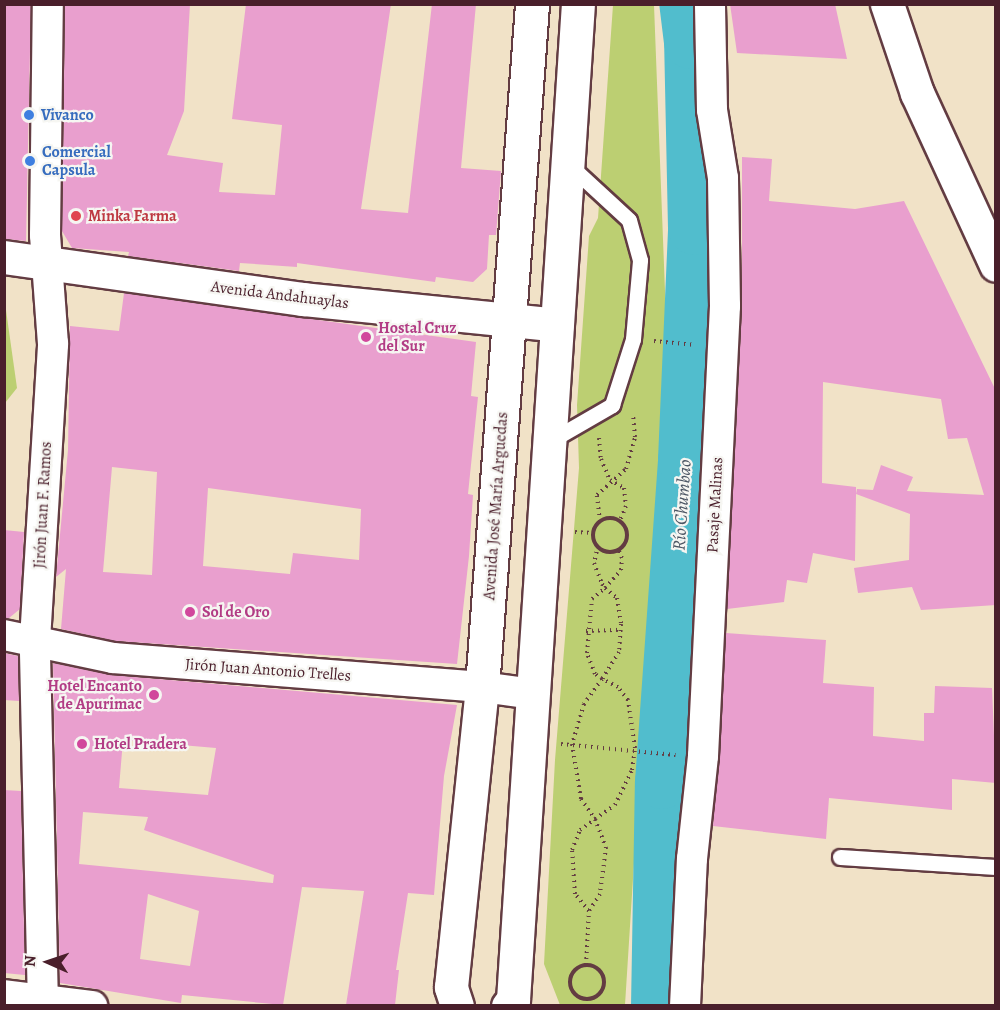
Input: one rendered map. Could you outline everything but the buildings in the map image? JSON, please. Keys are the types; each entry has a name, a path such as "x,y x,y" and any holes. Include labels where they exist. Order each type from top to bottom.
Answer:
{"main road":[{"name":"Avenida José María Arguedas","path":"457,1005 451,987 482,687 532,4"},
{"path":"508,1005 513,1000 550,441 565,161 578,4"},
{"path":"887,4 917,93 996,265"},
{"name":"Avenida Andahuaylas","path":"4,257 303,299 510,318 557,325"}],"street":[{"name":"Jirón Juan F. Ramos","path":"43,1003 35,640 53,344 49,262 45,235 48,4"},
{"name":"Pasaje Malinas","path":"685,1005 692,859 703,756 725,306 723,178 712,110 710,4"},
{"name":"Jirón Juan Antonio Trelles","path":"4,635 113,658 482,687 533,694"},
{"path":"4,995 43,1003 92,1005"}],"lane":[{"path":"550,441 598,417 612,405 633,339 640,260 629,220 565,161"},
{"path":"840,857 996,867"}],"path":[{"path":"667,343 705,346"},
{"path":"586,965 589,911 600,894 606,869 606,847 595,819 581,800 572,744 584,704 619,652 621,630 617,598 605,588 594,563 598,546 594,531 600,521 597,495 610,480 626,469 635,437 633,411 618,387"},
{"path":"598,417 601,459 610,480 624,488 626,506 620,521 627,536 618,549 607,551 598,546"},
{"path":"600,521 610,518 620,521"},
{"path":"589,911 575,894 571,865 580,830 615,805 632,770 635,748 628,700 618,687 595,674 587,653 586,631 592,599 621,570 622,558 618,549"},
{"path":"586,631 621,630"},
{"path":"530,742 635,748 643,753 687,756"},
{"path":"586,965 601,972 604,982 596,997 584,999 574,994 570,984 572,973 586,965"},
{"path":"584,999 584,1005"}],"green space":[{"path":"613,5 654,5 667,343 625,1005 560,1005 544,964 555,760 579,468 577,405 589,236 598,218"},
{"path":"4,303 17,388 5,403"}],"waterway":[{"name":"Río Chumbao","path":"658,1006 662,782 685,460 695,228 691,42 686,4"}],"place":[{"name":"Vivanco","path":"29,115"},
{"name":"Comercial Capsula","path":"30,161"},
{"name":"Minka Farma","path":"76,216"},
{"name":"Hostal Cruz del Sur","path":"366,337"},
{"name":"Sol de Oro","path":"190,612"},
{"name":"Hotel Encanto de Apurimac","path":"154,695"},
{"name":"Hotel Pradera","path":"82,744"}]}
